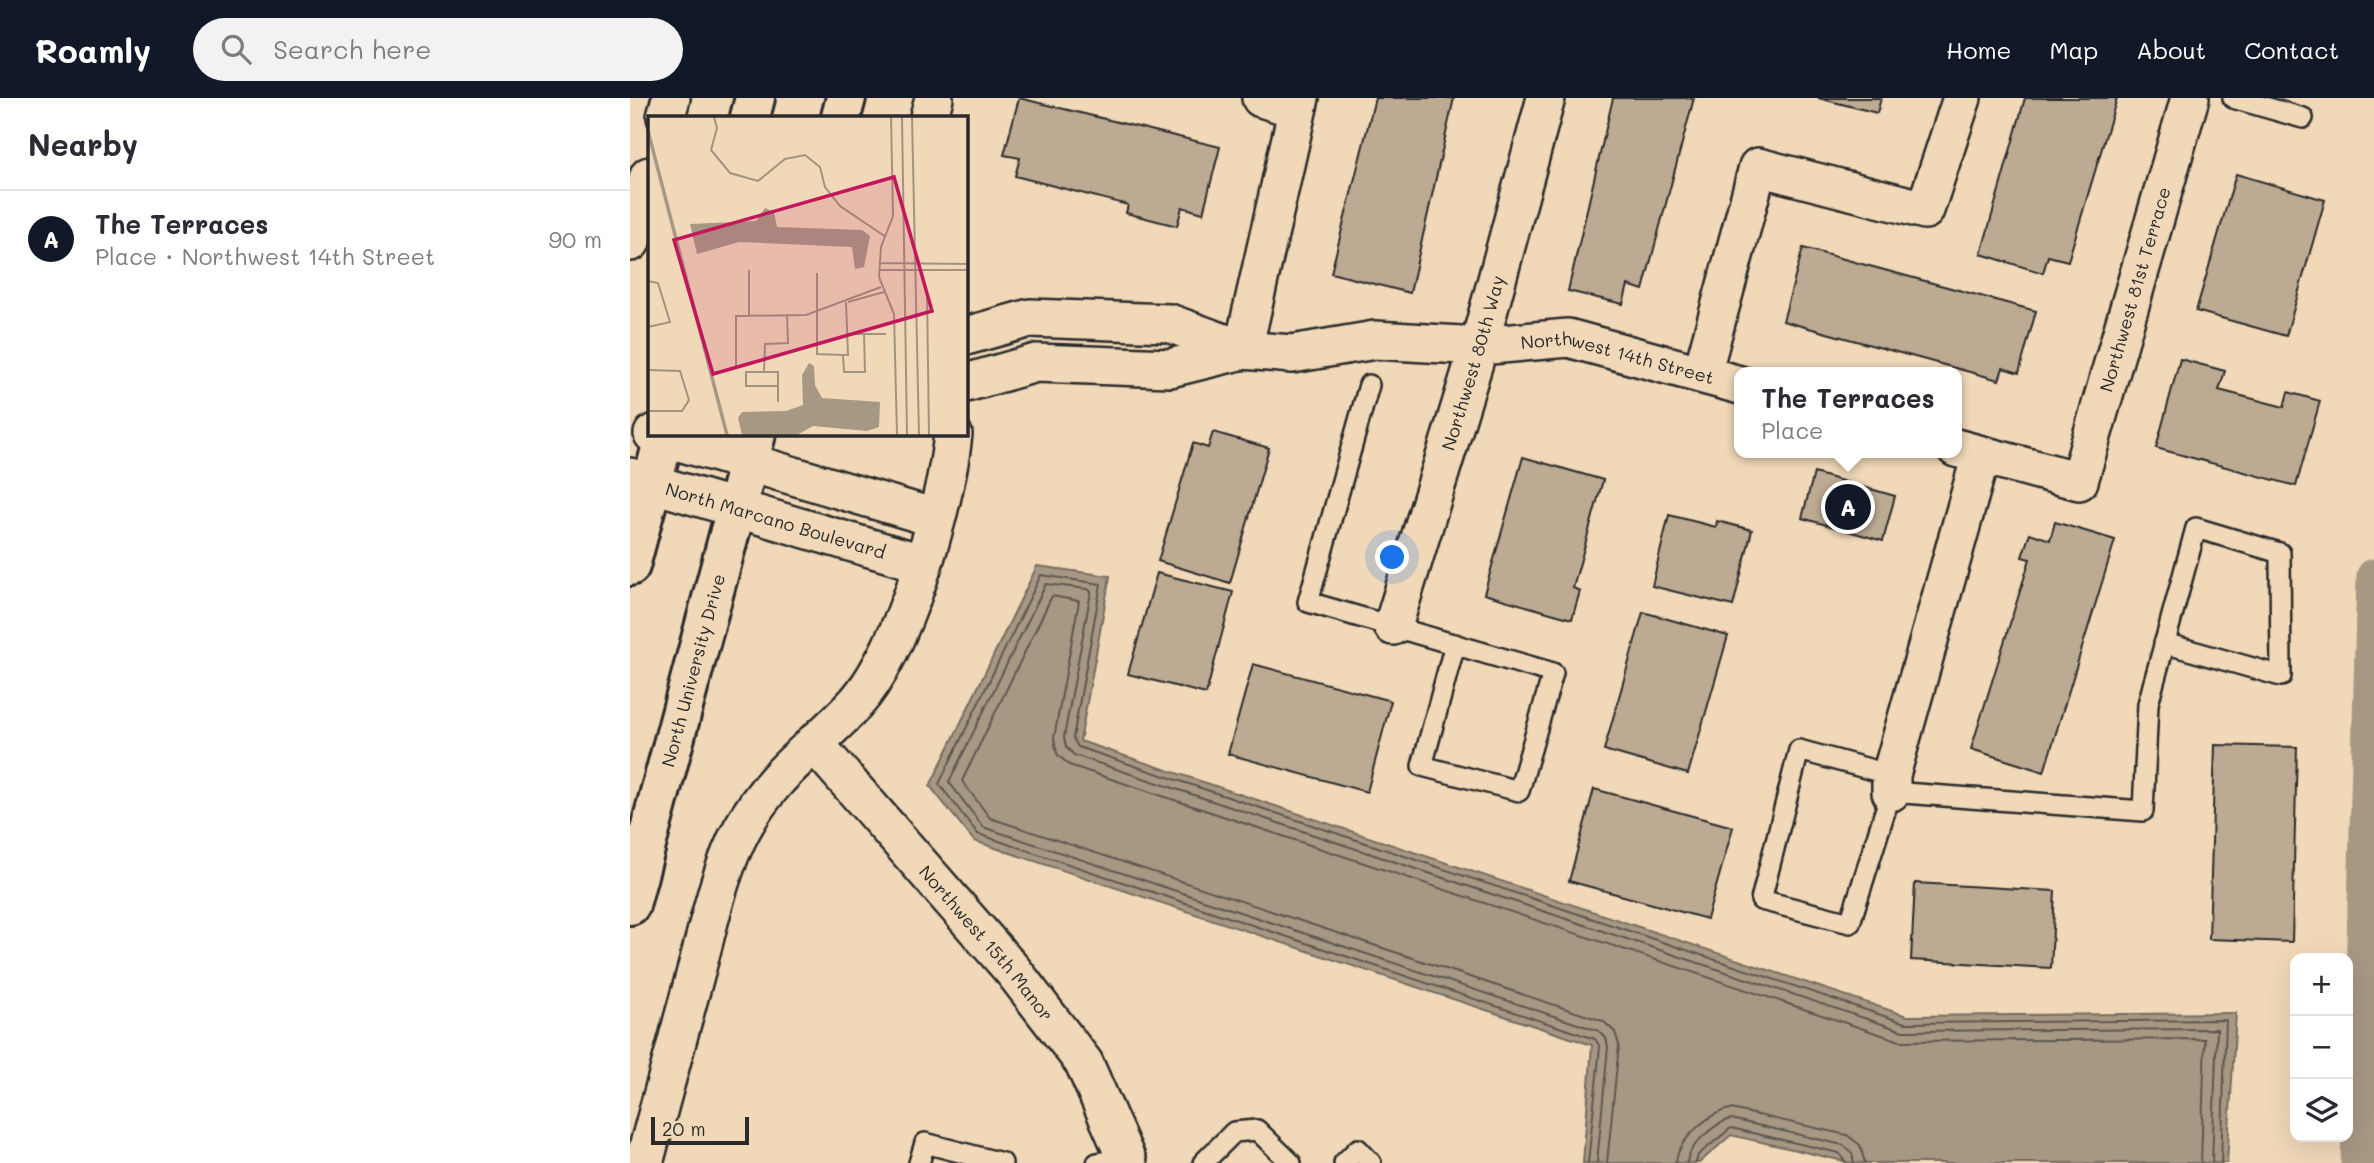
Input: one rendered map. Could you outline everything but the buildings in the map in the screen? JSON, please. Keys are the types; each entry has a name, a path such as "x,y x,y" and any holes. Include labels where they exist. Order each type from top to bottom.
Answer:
{"main road":[{"path":"750,116 755,98"},
{"path":"841,116 846,98"},
{"path":"630,566 641,480 651,436"},
{"name":"North University Drive","path":"630,905 752,448"}],"street":[{"path":"666,116 671,98"},
{"path":"929,116 934,98"},
{"path":"1243,350 1298,103 1261,98"},
{"name":"Northwest 80th Way","path":"1393,626 1479,346 1546,98"},
{"path":"1702,374 1758,167 1925,210 1962,98"},
{"name":"Northwest 81st Terrace","path":"1969,451 2079,481 2190,98"},
{"path":"631,244 648,180"},
{"name":"Northwest 14th Street","path":"968,336 1030,318 1169,323 1243,350 1292,354 1375,340 1479,346 1568,338 1734,383"},
{"name":"Northwest 14th Street","path":"968,382 1036,363 1170,368 1243,350"},
{"path":"672,436 752,448 935,518"},
{"path":"644,1163 720,881 742,830 771,784 856,704 874,681 901,629 950,466 953,436"},
{"path":"1891,783 1969,451"},
{"name":"North Marcano Boulevard","path":"641,480 921,563"},
{"name":"Northwest 15th Manor","path":"814,743 1014,972 1084,1063 1117,1161"}],"lane":[{"path":"2233,98 2303,118"},
{"path":"1369,385 1308,602 1393,626 1455,644 1553,673 1519,791 1422,766 1455,644"},
{"path":"1891,783 1850,923 1760,900 1799,750 1891,783 2143,811 2148,704 2164,643 2196,528 2280,554 2281,676 2164,643"},
{"path":"1203,1163 1234,1132 1257,1130 1291,1163"},
{"path":"919,1163 925,1143 1002,1163"},
{"path":"1344,1163 1358,1149 1371,1163"}],"water":[{"path":"1037,566 1110,576 1080,741 1907,1016 2236,1013 2227,1163 1852,1163 1731,1135 1699,1163 1583,1163 1592,1045 974,841 930,786"}],"waterway":[{"path":"2358,1163 2374,576"}],"place":[{"name":"The Terraces","path":"1848,507"}]}
